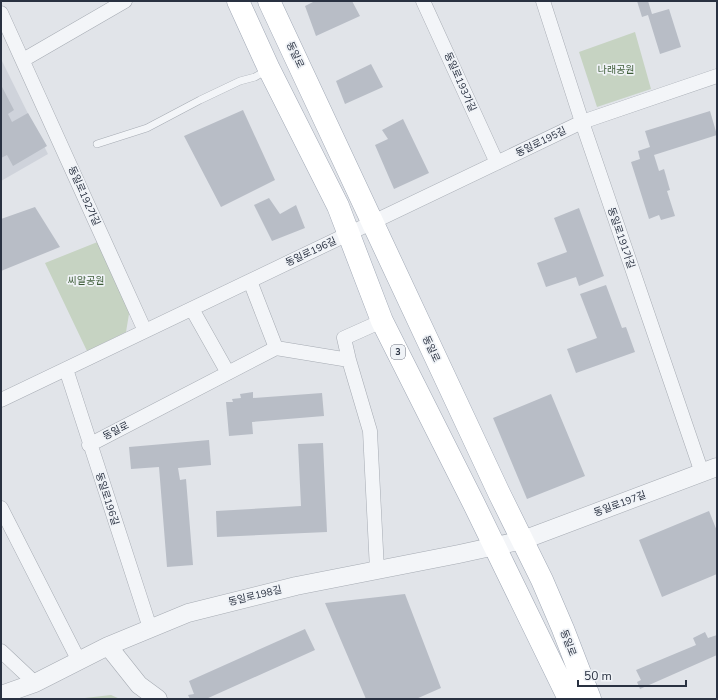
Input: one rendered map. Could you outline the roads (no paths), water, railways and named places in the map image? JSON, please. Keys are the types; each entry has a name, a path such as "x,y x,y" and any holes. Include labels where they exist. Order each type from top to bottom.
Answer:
{"main road":[{"name":"3","path":"238,1 269,69 338,206 382,321 471,497 569,699"},
{"name":"동일로","path":"269,1 499,493 523,540 563,629 590,699"},
{"path":"563,629 603,699"},
{"path":"542,641 565,699"}],"street":[{"path":"23,60 125,1"},
{"name":"동일로193가길","path":"423,1 497,163"},
{"name":"동일로191가길","path":"543,1 582,122 710,470"},
{"name":"동일로192가길","path":"1,13 145,331"},
{"name":"동일로195길","path":"372,223 582,122 717,76"},
{"name":"동일로196길","path":"1,400 372,223"},
{"path":"250,281 276,348 349,360"},
{"path":"192,309 228,373"},
{"path":"377,570 370,431 344,338 382,321"},
{"name":"동일로","path":"89,445 276,348"},
{"name":"동일로196길","path":"66,369 89,445 150,628"},
{"name":"동일로197길","path":"523,540 710,470"},
{"path":"1,508 79,661"},
{"name":"동일로198길","path":"1,695 35,683 108,646 188,613 296,586 523,540"},
{"path":"108,646 139,685 158,699"},
{"path":"1,651 35,683"}],"lane":[{"path":"97,144 147,128 200,100 255,77 269,69"}],"park label":[{"name":"나래공원","path":"616,70"},
{"name":"씨알공원","path":"86,281"}]}
